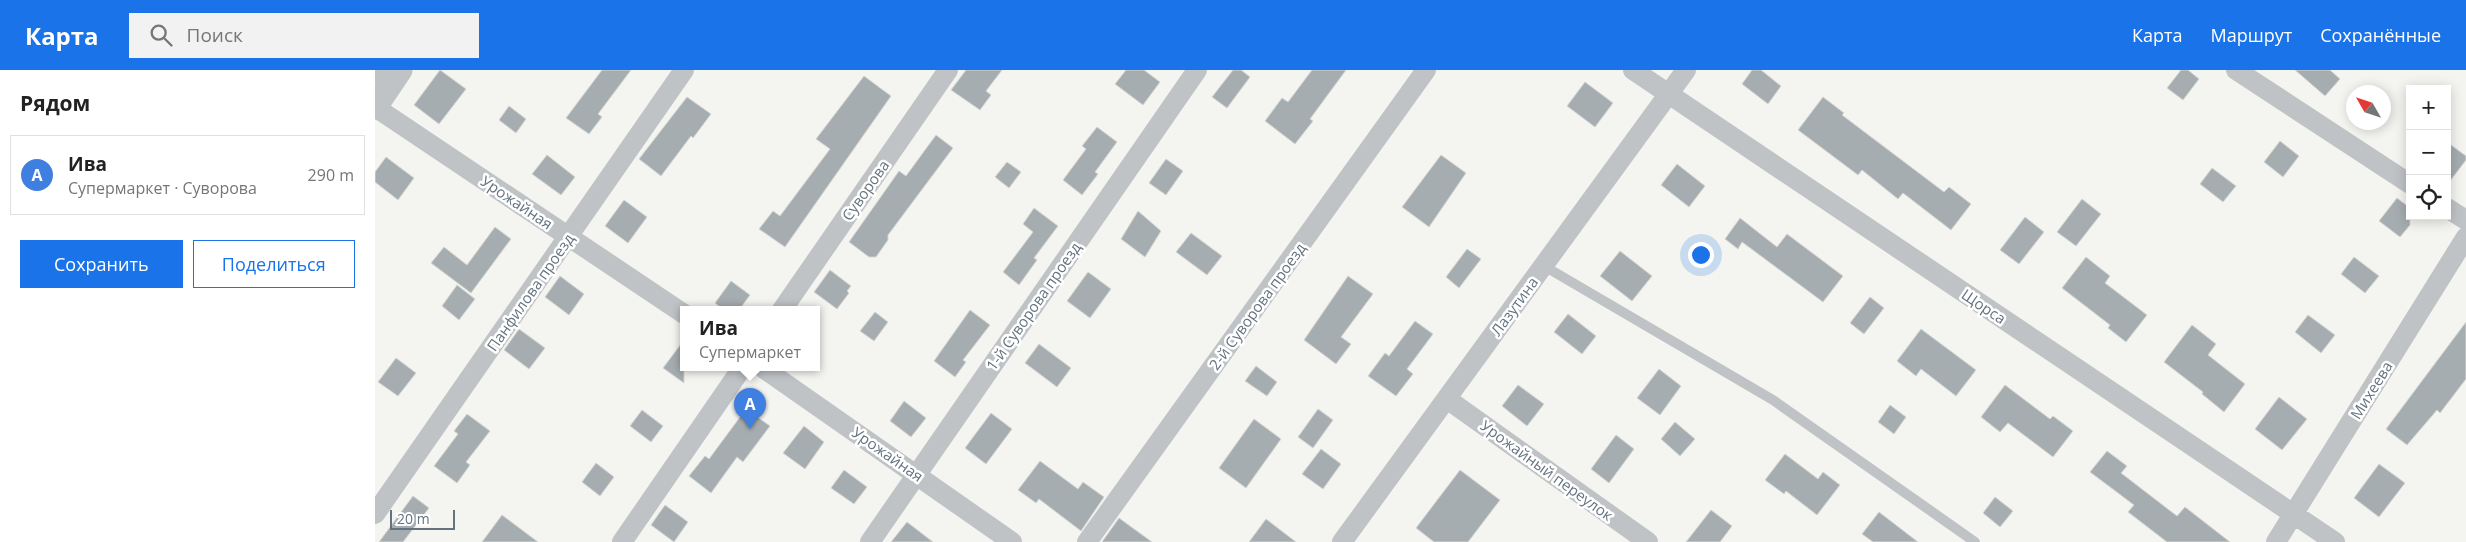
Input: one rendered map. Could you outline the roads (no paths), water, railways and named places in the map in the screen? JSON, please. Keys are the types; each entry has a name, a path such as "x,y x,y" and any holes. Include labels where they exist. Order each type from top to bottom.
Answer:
{"street":[{"name":"Панфилова проезд","path":"375,514 684,70"},
{"name":"Суворова","path":"785,306 948,70"},
{"name":"1-й Суворова проезд","path":"870,542 1197,70"},
{"name":"2-й Суворова проезд","path":"1087,542 1426,70"},
{"name":"Щорса","path":"1633,70 2335,542"},
{"name":"Лазутина","path":"1342,542 1686,70"},
{"path":"2236,70 2406,181"},
{"path":"375,107 389,75"},
{"name":"Урожайная","path":"375,107 680,311"},
{"path":"2451,211 2466,220"},
{"name":"Михеева","path":"2276,542 2466,237"},
{"path":"622,542 740,371"},
{"name":"Урожайная","path":"767,371 1012,542"},
{"name":"Урожайный переулок","path":"1447,399 1648,542"}],"lane":[{"path":"1543,266 1773,400 1975,542"}],"place":[{"name":"Ива","path":"750,429"}]}
